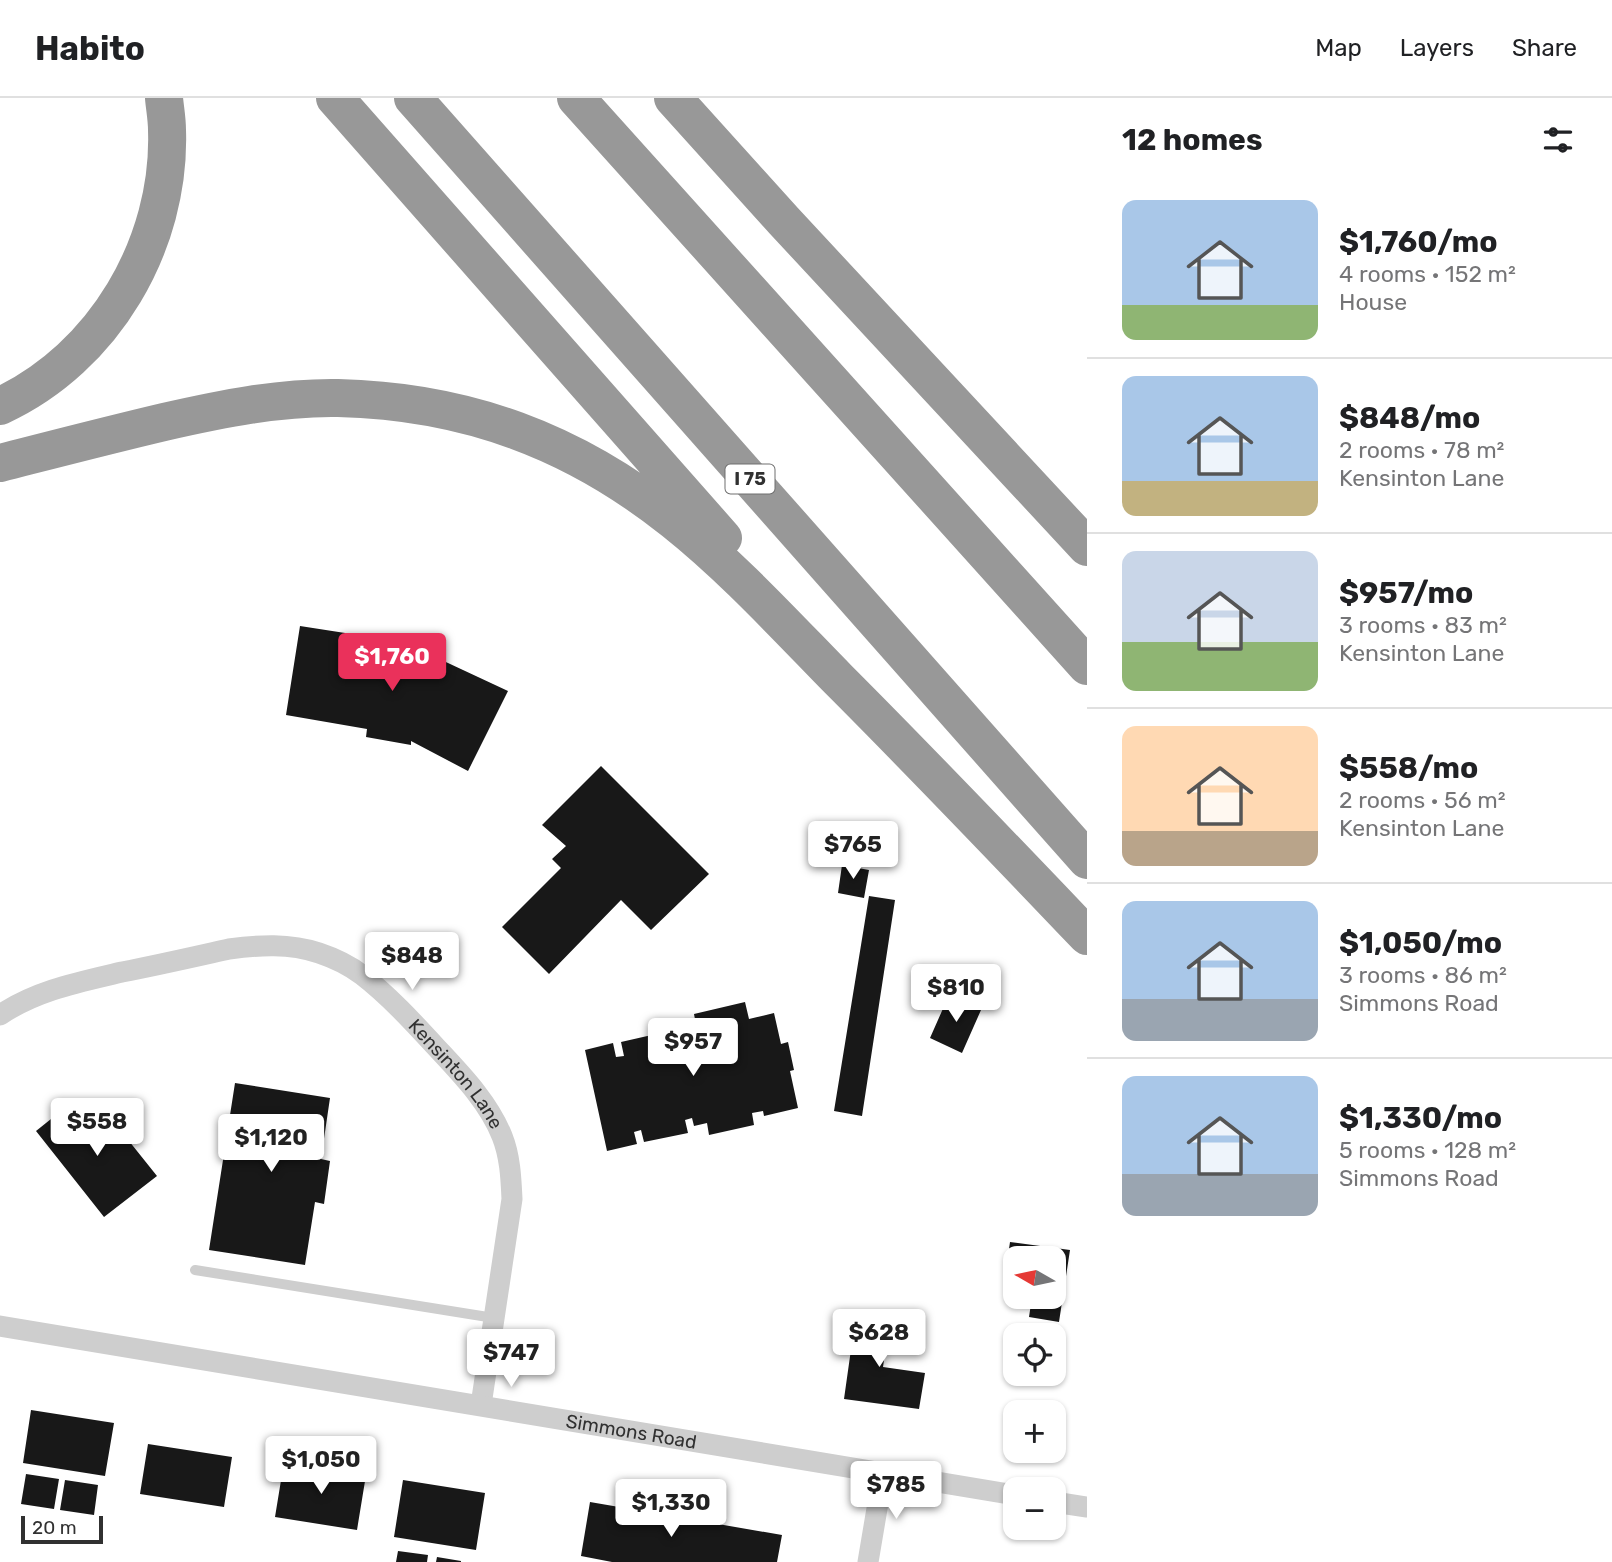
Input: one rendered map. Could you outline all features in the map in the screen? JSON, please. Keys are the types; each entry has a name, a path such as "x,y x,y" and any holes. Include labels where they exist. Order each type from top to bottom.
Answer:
{"highway":[{"path":"0,406 47,378 78,352 105,321 128,287 145,251 158,212 165,172 167,131 164,98"},
{"path":"335,98 916,757"},
{"name":"I 75","path":"413,98 1087,860"},
{"path":"576,98 1087,666"},
{"path":"673,98 1087,547"},
{"path":"702,98 733,140 784,221"},
{"path":"0,463 213,411 274,402 335,398 396,401 457,411 516,429 572,454 625,485 674,521 735,576 916,757 1087,936"}],"street":[{"name":"Kensinton Lane","path":"0,1015 42,993 76,983 229,949 275,945 297,947 320,953 360,974 386,996 467,1080 492,1116 508,1155 512,1199 481,1405"},
{"name":"Simmons Road","path":"0,1326 1003,1493"},
{"path":"868,1562 883,1474"},
{"path":"1066,1504 1087,1507"}],"lane":[{"path":"195,1270 494,1318"}],"building":[{"path":"300,626 403,642 508,691 468,771 411,741 411,745 366,737 367,729 286,715"},
{"path":"601,766 709,874 651,930 621,900 549,974 502,927 561,868 552,859 566,846 542,825"},
{"path":"842,865 869,870 864,898 838,893"},
{"path":"869,896 895,900 862,1116 834,1111"},
{"path":"949,995 981,1010 962,1053 930,1038"},
{"path":"745,1002 749,1019 774,1013 781,1044 788,1042 794,1070 790,1071 798,1108 764,1116 763,1111 752,1113 754,1125 709,1135 707,1123 694,1126 692,1118 685,1120 688,1133 644,1142 641,1130 634,1132 637,1144 607,1151 585,1050 613,1043 616,1057 624,1056 621,1042 665,1032 667,1045 676,1044 674,1036 697,1030 694,1014"},
{"path":"235,1083 330,1098 321,1159 330,1161 324,1204 315,1202 305,1265 209,1250"},
{"path":"101,1106 157,1176 104,1217 36,1131 66,1107 79,1124"},
{"path":"1010,1242 1040,1246 1009,1246"},
{"path":"1066,1249 1070,1250 1066,1276"},
{"path":"1030,1309 1061,1309 1059,1322 1029,1317"},
{"path":"856,1314 890,1319 883,1367 925,1373 919,1409 844,1399"},
{"path":"31,1410 114,1423 105,1476 23,1463"},
{"path":"148,1444 232,1457 224,1507 140,1494"},
{"path":"284,1462 366,1475 357,1530 275,1517"},
{"path":"26,1474 59,1479 54,1509 21,1504"},
{"path":"65,1480 98,1485 94,1515 60,1510"},
{"path":"403,1480 485,1493 476,1550 394,1537"},
{"path":"590,1502 782,1535 777,1562 612,1562 581,1556"},
{"path":"398,1551 428,1555 427,1562 396,1562"},
{"path":"437,1557 461,1561 461,1562 436,1562"}]}
